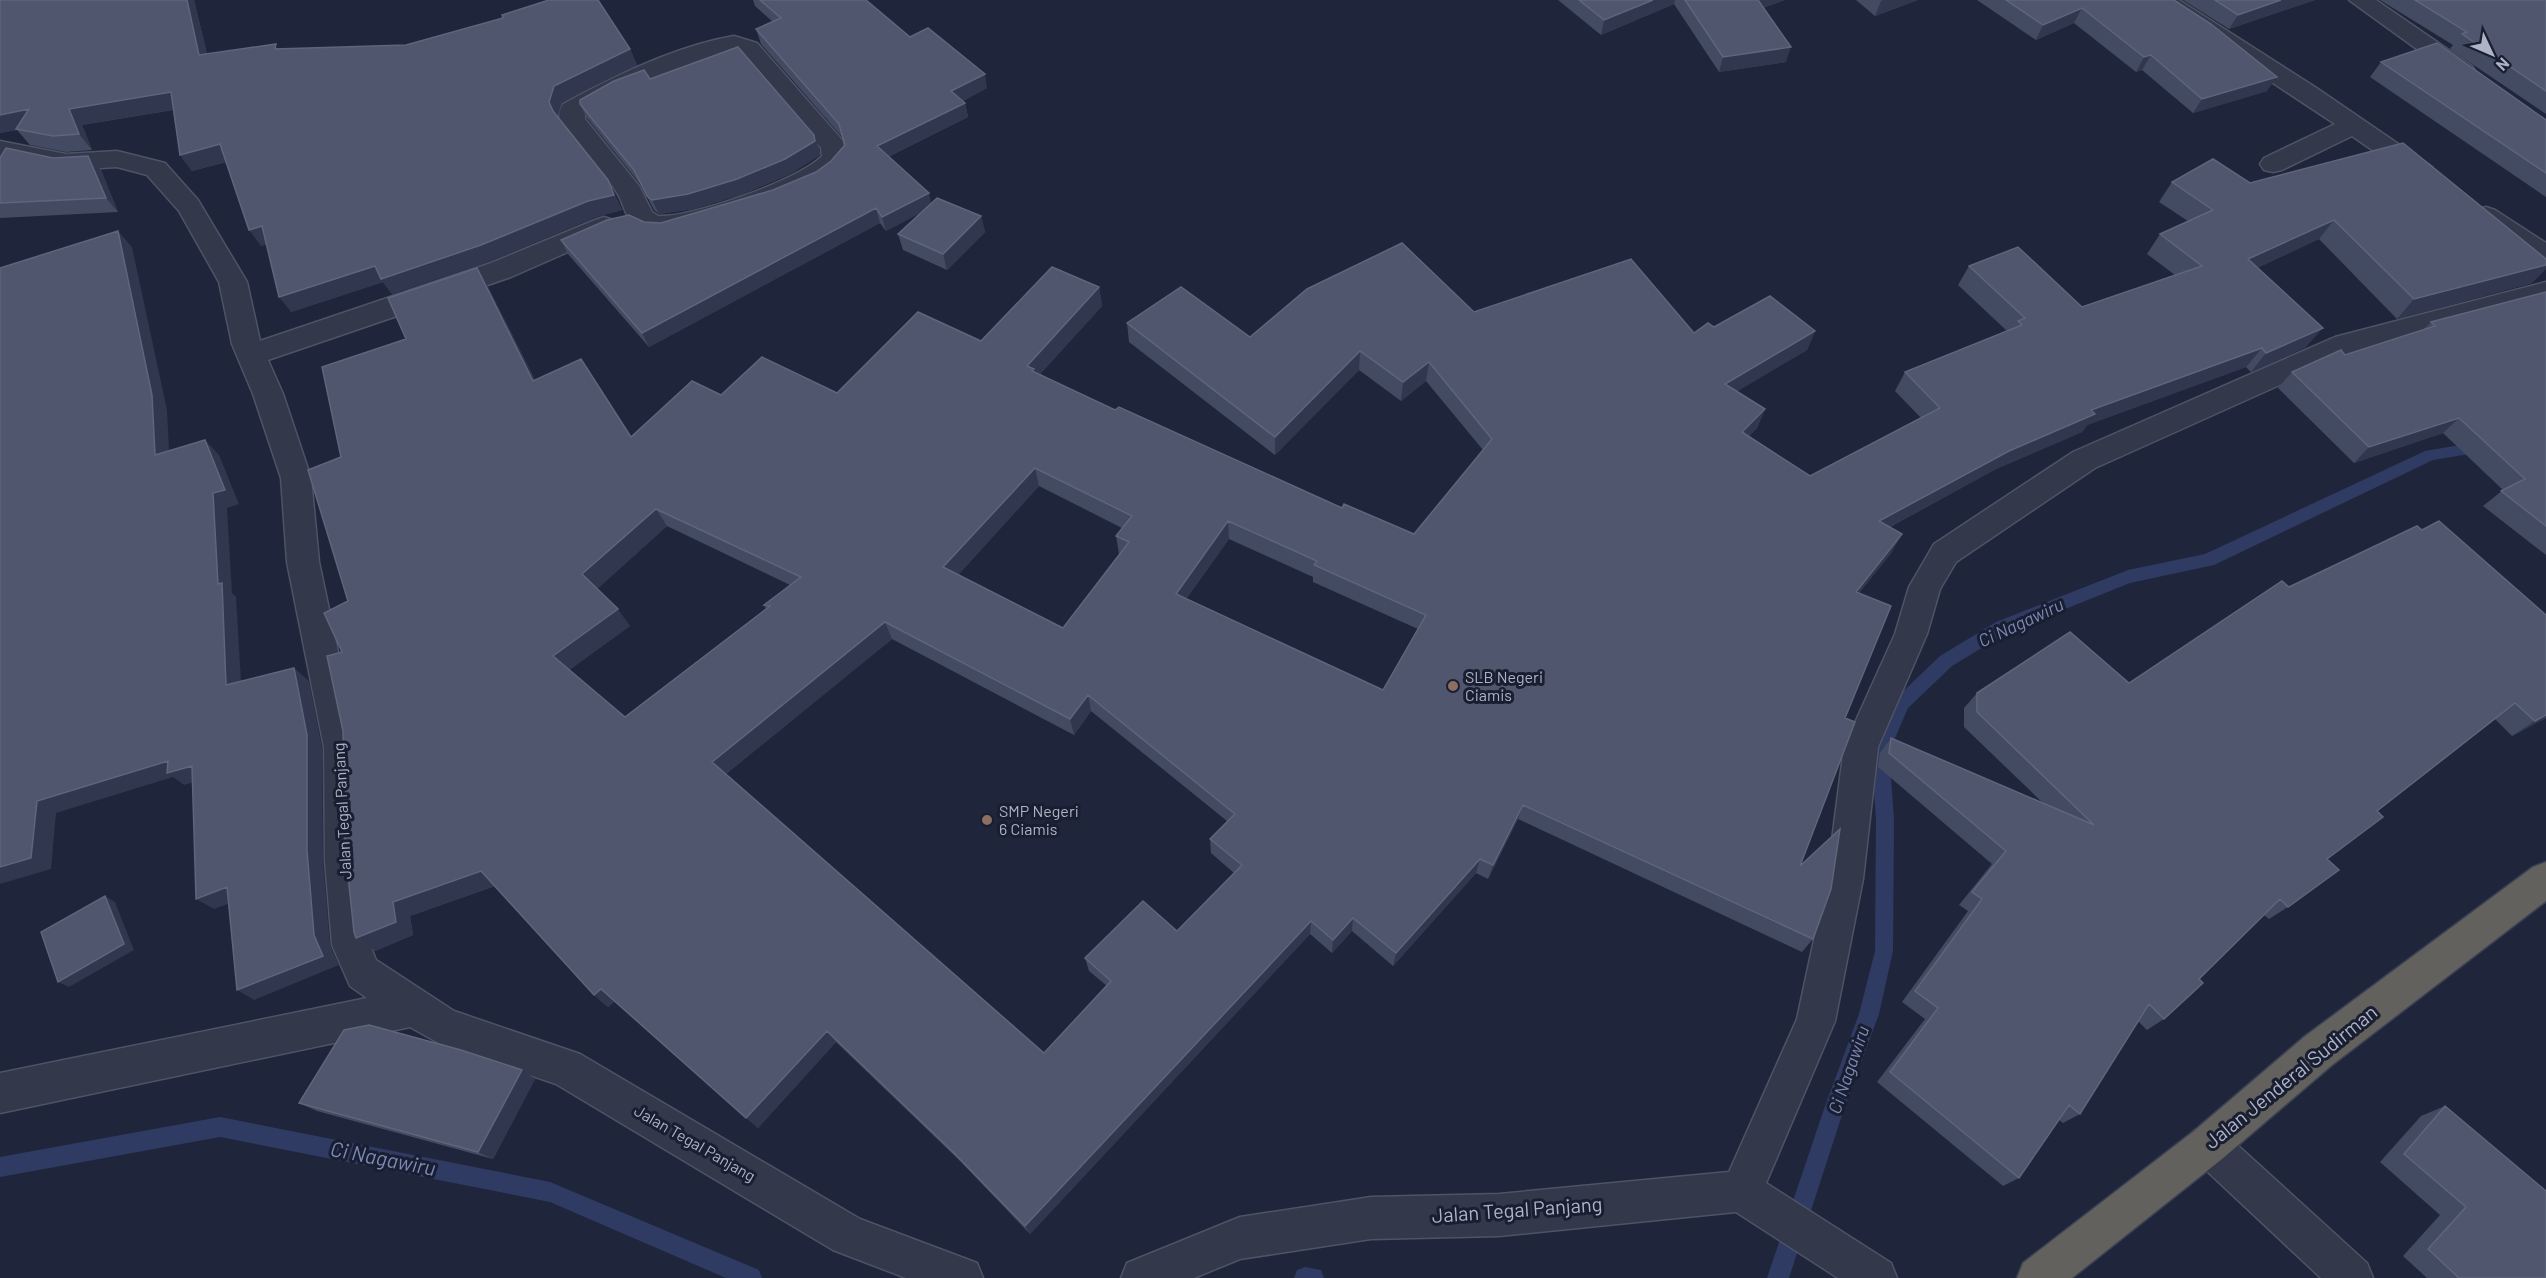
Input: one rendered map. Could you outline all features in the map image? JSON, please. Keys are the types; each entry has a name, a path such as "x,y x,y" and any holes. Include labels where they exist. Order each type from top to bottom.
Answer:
{"highway":[{"name":"Jalan Jenderal Sudirman","path":"2038,1278 2208,1145 2318,1051 2546,879"}],"street":[{"path":"2163,0 2354,125 2439,184"},
{"path":"2361,0 2478,81"},
{"path":"734,43 748,48 833,146 835,158 828,168 803,182 677,224 651,225 641,217 630,192 572,120 572,110 610,88 717,46 734,43"},
{"path":"2273,164 2354,125"},
{"name":"Jalan Tegal Panjang","path":"0,149 66,162 117,159 156,169 189,206 233,282 251,355 268,394 296,478 303,562 341,747 343,861 351,945 363,973 444,1027 566,1068 848,1234 962,1278"},
{"path":"2468,203 2546,256"},
{"path":"251,355 501,270 606,225 641,217"},
{"path":"1876,1278 1741,1191 1816,1021 1845,879 1861,747 1911,634 1926,587 1945,553 2084,460 2345,344 2546,292"},
{"path":"0,1093 415,1007"},
{"path":"2208,1145 2352,1278"},
{"name":"Jalan Tegal Panjang","path":"1142,1278 1240,1238 1371,1218 1499,1215 1741,1191"}],"building":[{"path":"0,0 187,0 199,55 276,44 275,49 406,45 503,18 502,15 549,0 598,0 630,49 554,86 549,102 553,111 608,180 614,195 588,201 481,245 381,279 375,266 279,297 262,226 249,230 220,144 180,155 171,92 69,109 79,134 53,136 16,129 29,109 0,115"},
{"path":"760,0 866,0 910,37 928,28 985,74 951,91 965,103 877,146 929,193 882,217 876,208 642,333 561,240 607,220 629,215 644,222 661,223 773,190 816,172 831,161 845,145 839,124 756,29 781,18"},
{"path":"1579,0 1653,0 1604,20"},
{"path":"1685,0 1758,0 1791,47 1723,57"},
{"path":"2006,0 2174,0 2211,24 2277,77 2202,99 2151,55 2144,57 2082,8 2043,25"},
{"path":"2215,0 2281,0 2238,15"},
{"path":"2415,0 2546,0 2546,91 2462,34 2467,32"},
{"path":"2437,43 2546,120 2546,173 2381,62"},
{"path":"738,47 814,135 815,141 785,159 737,179 688,194 652,200 647,196 634,170 580,104 580,100 614,81 644,70 650,79"},
{"path":"2403,143 2546,259 2546,265 2414,299 2334,220 2248,259 2323,328 2266,353 2262,348 2091,410 2095,414 2009,451 1879,521 1902,534 1856,592 1891,606 1845,718 1855,722 1800,866 1840,829 1831,889 1813,939 1523,805 1493,865 1480,859 1396,953 1353,918 1333,940 1311,921 1025,1226 953,1152 827,1031 746,1118 601,989 594,995 481,871 393,902 396,922 356,938 345,847 343,731 327,656 342,652 324,613 348,601 308,470 341,457 322,367 406,339 388,298 477,268 533,381 581,359 631,437 692,381 721,395 762,357 837,393 918,312 981,341 1052,267 1099,287 1027,366 1034,369 1032,371 1115,410 1119,407 1342,508 1344,504 1414,534 1492,439 1429,362 1403,382 1360,351 1275,437 1127,323 1181,287 1250,337 1307,289 1402,243 1474,312 1631,259 1694,333 1708,323 1714,327 1770,296 1815,331 1725,384 1765,409 1742,432 1810,476 1940,408 1905,372 2022,325 2018,321 2025,318 1969,266 2018,247 2082,307 2202,266 2160,234 2213,210 2172,182 2213,159 2250,183","holes":["1035,468 1132,516 1116,536 1129,542 1063,628 943,567","656,509 801,577 764,605 770,606 625,717 553,656 618,609 582,574","1228,521 1317,561 1314,565 1426,615 1383,690 1176,594","885,622 1070,719 1088,695 1235,814 1210,839 1242,865 1177,931 1143,901 1085,958 1111,981 1044,1053 712,762"]},
{"path":"6,148 53,158 88,156 106,198 0,203 0,158"},
{"path":"937,198 981,216 943,254 898,234"},
{"path":"118,231 152,395 155,455 205,440 225,490 213,493 218,584 222,583 226,685 294,668 307,735 307,850 314,935 323,956 237,990 227,887 196,899 192,766 167,773 168,761 37,801 31,858 0,867 0,268"},
{"path":"2546,292 2546,526 2501,491 2525,479 2459,418 2369,447 2292,372 2341,350 2345,355 2435,326 2431,322"},
{"path":"2439,521 2546,615 2546,715 2535,721 2515,703 2377,811 2383,817 2327,859 2339,870 2288,907 2280,899 2199,979 2203,983 2164,1019 2149,1004 2080,1114 2069,1105 2019,1178 1890,1072 1938,1008 1915,991 1982,899 1972,892 2006,851 1889,753 1891,738 2094,825 1977,712 1977,693 2070,632 2129,683 2282,581 2289,587 2417,526 2422,530"},
{"path":"105,896 124,944 58,982 41,932"},
{"path":"369,1025 461,1050 522,1070 478,1152 299,1103 344,1030"},
{"path":"2445,1106 2546,1191 2546,1278 2459,1278 2428,1249 2466,1207 2404,1154"}],"waterway":[{"name":"Ci Nagawiru","path":"1778,1278 1834,1109 1869,1014 1884,951 1885,819 1880,752 1902,703 1946,661 2002,627 2128,577 2208,560 2430,455 2483,447"},
{"name":"Ci Nagawiru","path":"0,1167 220,1127 550,1192 751,1278"},
{"name":"Ci Nagawiru","path":"1305,1278 1313,1278"}],"place":[{"name":"SLB Negeri Ciamis","path":"1453,686"},
{"name":"SMP Negeri 6 Ciamis","path":"987,820"}]}
